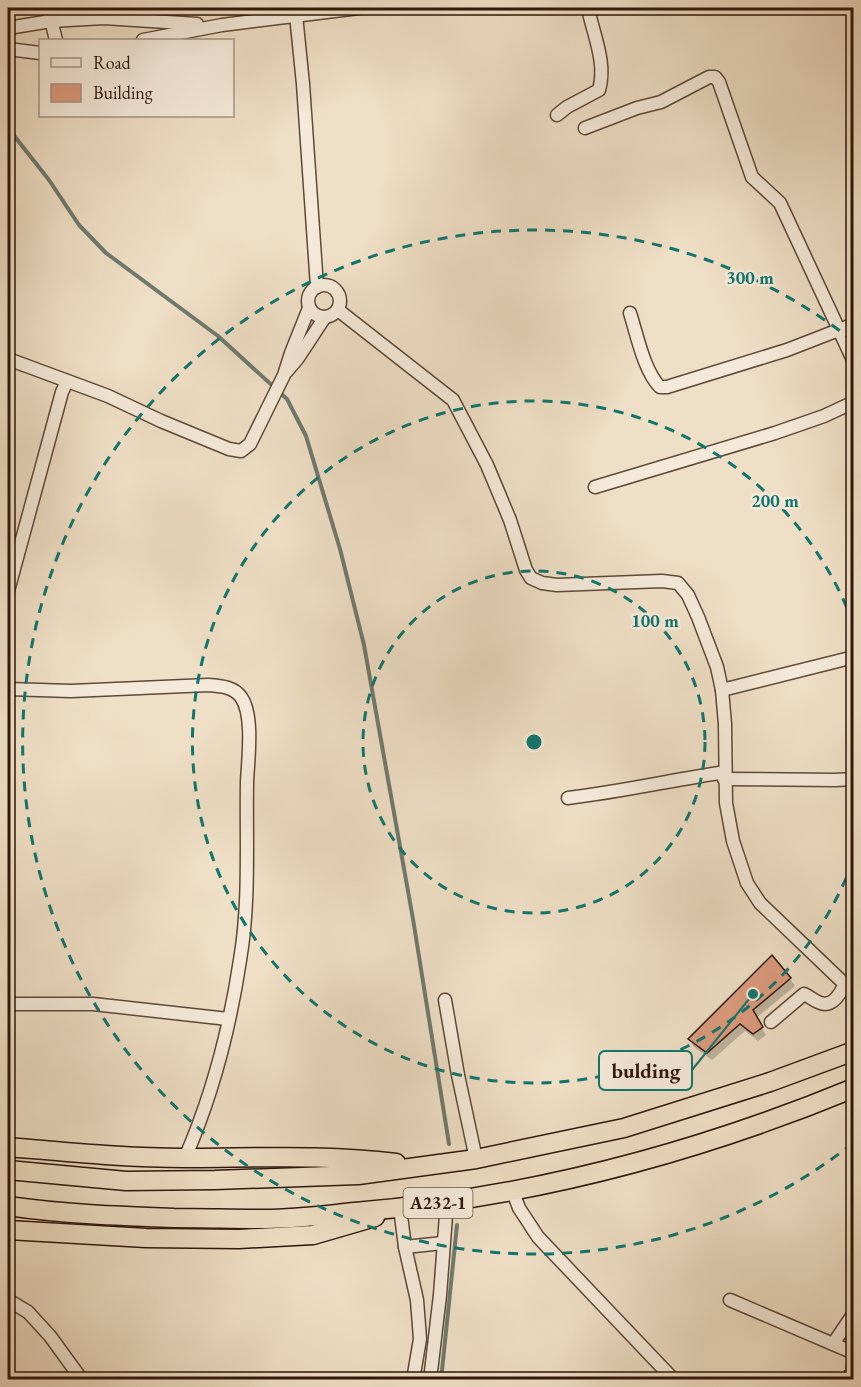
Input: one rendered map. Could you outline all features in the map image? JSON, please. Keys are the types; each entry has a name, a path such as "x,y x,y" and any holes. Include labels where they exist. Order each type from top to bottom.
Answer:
{"highway":[{"name":"A232-1","path":"8,1170 126,1181 171,1181 358,1175 476,1159 624,1128 770,1082 854,1051"},
{"name":"A232-1","path":"8,1206 57,1213 267,1219 398,1209 513,1192 590,1175 736,1134 854,1088"},
{"path":"8,1147 120,1156 360,1158 419,1166"},
{"path":"8,1230 146,1238 239,1239 313,1235 353,1225 398,1209"}],"street":[{"path":"48,8 56,39"},
{"path":"148,39 222,25 359,8"},
{"path":"557,115 599,90 602,79 600,52 588,8"},
{"path":"296,15 318,287"},
{"path":"8,28 51,21 104,18 222,25"},
{"path":"8,49 39,53"},
{"path":"585,128 637,108 661,102 709,77 715,77 719,82 752,177 780,203 837,331 842,336 854,362"},
{"path":"8,358 108,396 161,422 229,449 242,451 250,444 284,375 309,308 310,293 318,287 327,286 336,291 340,300 338,310 330,316 316,315 309,308"},
{"path":"338,310 453,400 487,465 531,578 542,583 557,585 640,581 678,583 688,596 717,667 722,690 726,803 733,841 747,883 760,903 849,988 837,999 827,1004 817,1002 804,993 771,1022"},
{"path":"630,313 648,367 660,387 667,387 787,350 854,324"},
{"path":"284,375 325,317"},
{"path":"8,591 62,392 67,381"},
{"path":"596,487 775,433 824,416 854,402"},
{"path":"722,690 854,657"},
{"path":"8,689 71,692 208,685 226,687 239,694 245,705 248,733 245,913 241,959 217,1065 184,1158"},
{"path":"568,798 636,789 658,783 725,776 854,779"},
{"path":"445,1000 476,1159"},
{"path":"8,1004 93,1004 228,1019"},
{"path":"513,1192 519,1209 538,1237 674,1380"},
{"path":"430,1380 447,1202"},
{"path":"398,1209 417,1300 420,1339 413,1380"},
{"path":"405,1247 443,1243"},
{"path":"8,1300 28,1312 50,1336 82,1380"},
{"path":"730,1300 853,1353"},
{"path":"833,1344 854,1312"}],"path":[{"path":"841,1380 853,1353"}],"building":[{"path":"772,955 791,978 753,1010 763,1027 753,1034 740,1024 707,1053 688,1039"}],"waterway":[{"path":"8,128 49,180 79,225 106,253 218,336 287,399 306,436 340,549 364,645 413,919 449,1144"},
{"path":"441,1380 457,1225"}],"place":[{"name":"bulding","path":"753,994"}]}
